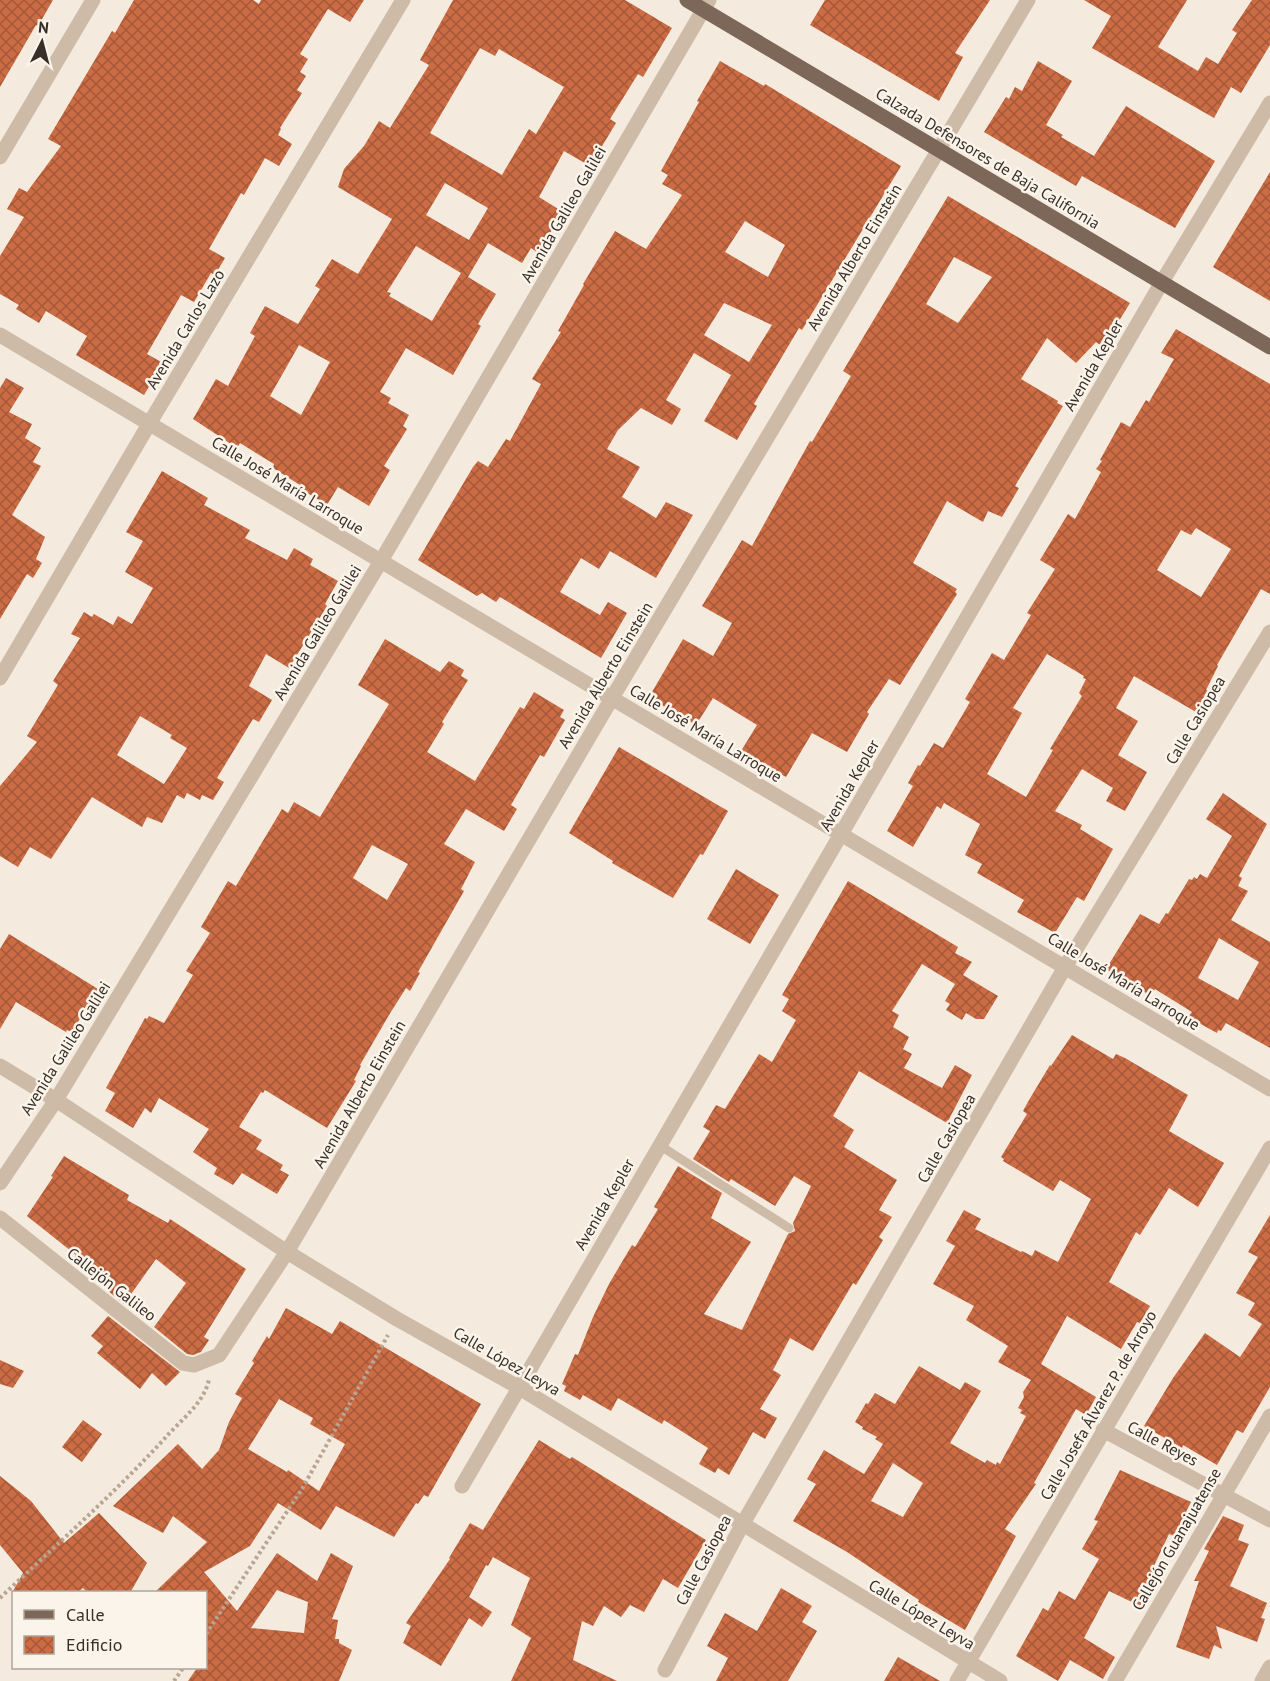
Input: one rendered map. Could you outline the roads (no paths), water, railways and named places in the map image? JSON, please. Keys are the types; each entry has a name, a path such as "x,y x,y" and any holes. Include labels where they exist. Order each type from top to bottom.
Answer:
{"main road":[{"name":"Calzada Defensores de Baja California","path":"687,0 706,5 939,150 1270,347"}],"street":[{"path":"0,157 93,0"},
{"name":"Avenida Carlos Lazo","path":"0,678 403,0"},
{"name":"Avenida Alberto Einstein","path":"207,1360 219,1355 287,1252 612,698 1028,0"},
{"name":"Avenida Galileo Galilei","path":"0,1183 56,1100 381,561 706,5"},
{"name":"Avenida Kepler","path":"462,1486 1162,282 1270,103"},
{"name":"Calle José María Larroque","path":"0,335 1270,1089"},
{"name":"Calle Casiopea","path":"665,1670 742,1525 1065,967 1270,632"},
{"name":"Calle López Leyva","path":"0,1066 56,1100 287,1252 397,1319 518,1387 1000,1681"},
{"name":"Calle Josefa Álvarez P. de Arroyo","path":"957,1681 1270,1148"},
{"name":"Callejón Galileo","path":"0,1218 183,1363 194,1365 207,1360"},
{"name":"Callejón Guanajuatense","path":"1115,1681 1270,1416"},
{"name":"Calle Reyes","path":"1103,1431 1270,1520"},
{"path":"1262,1681 1270,1667"}],"lane":[{"path":"659,1145 789,1228"}]}
